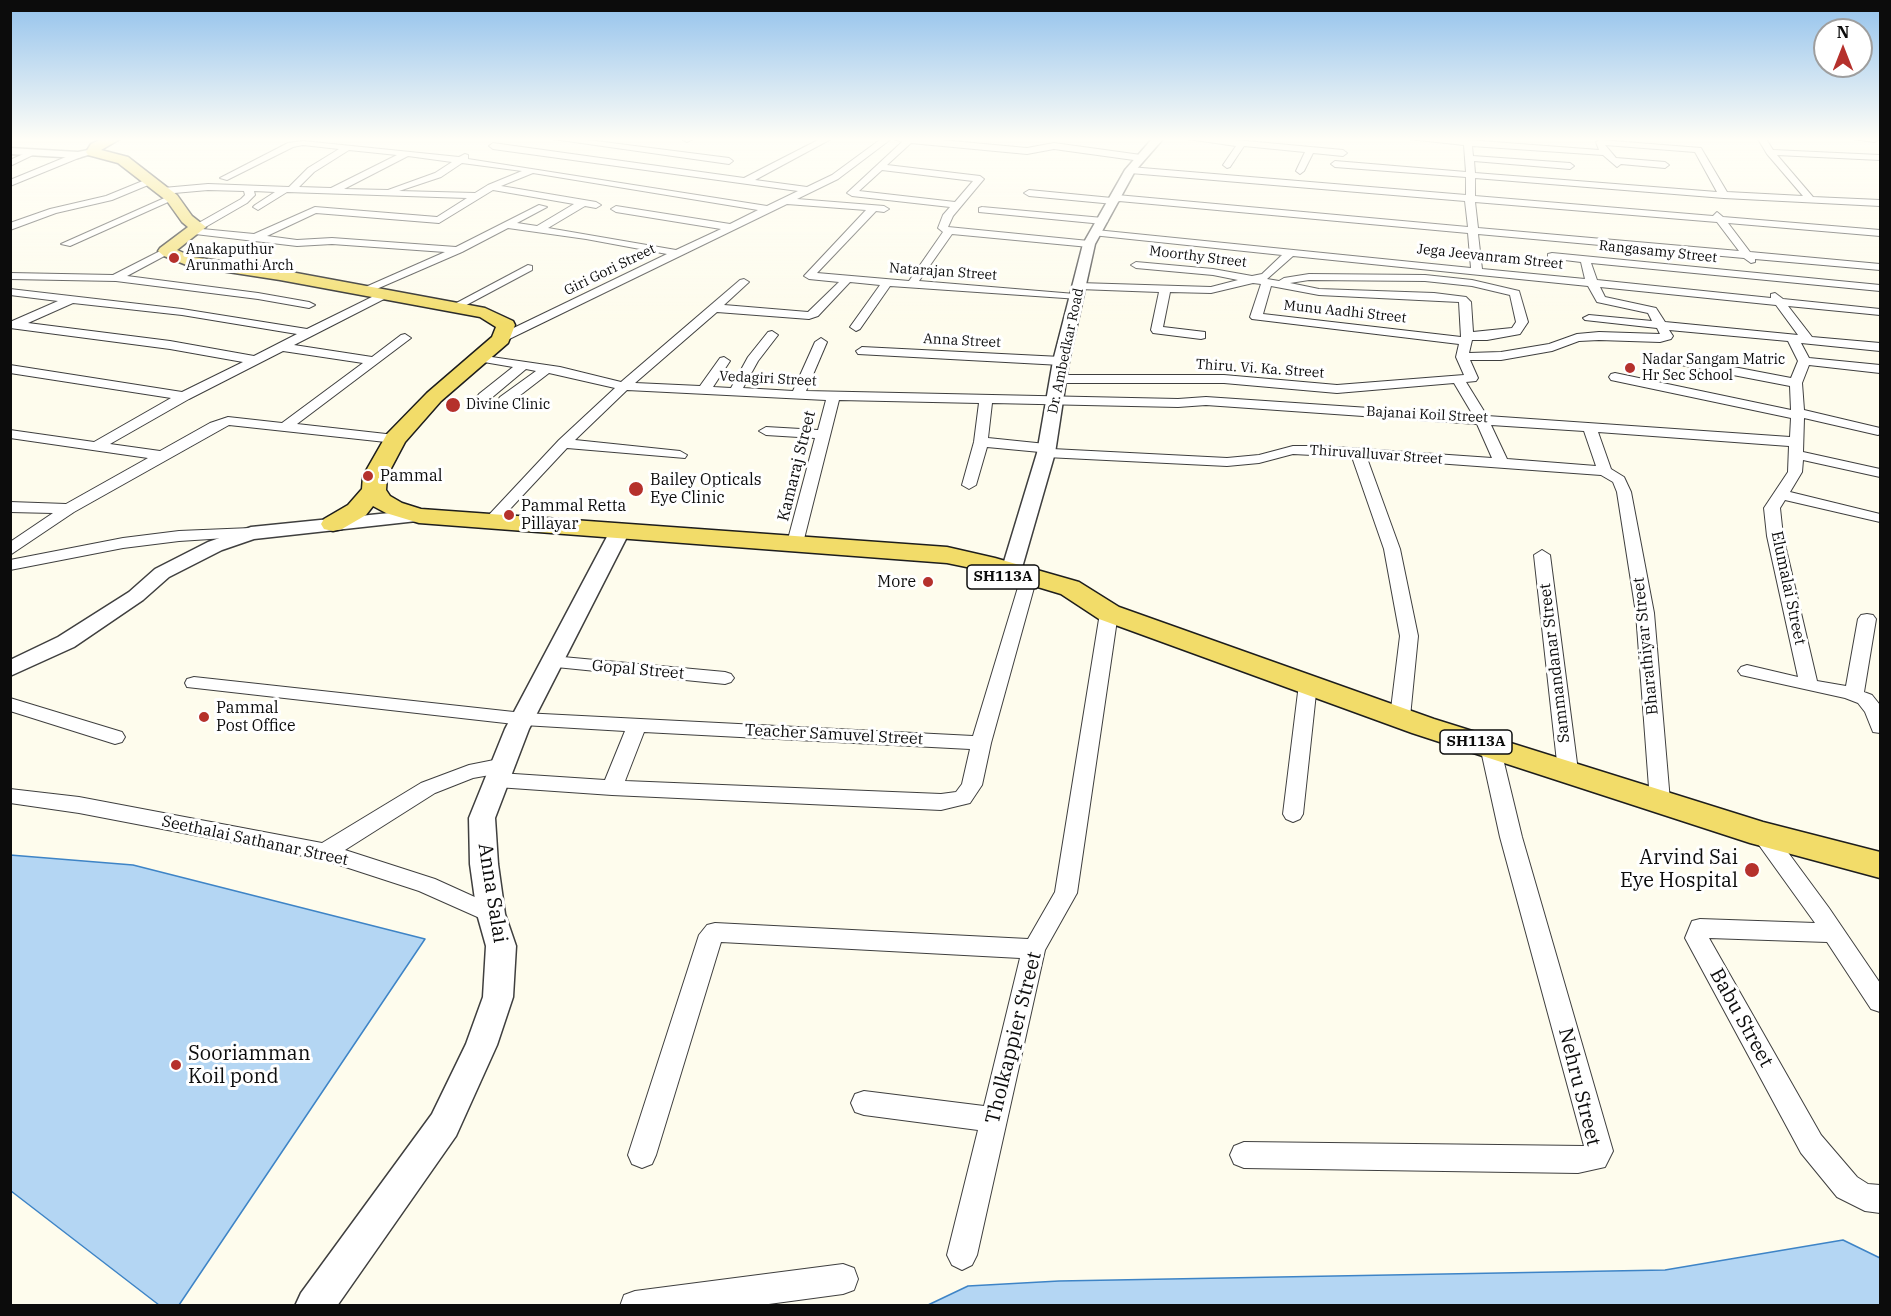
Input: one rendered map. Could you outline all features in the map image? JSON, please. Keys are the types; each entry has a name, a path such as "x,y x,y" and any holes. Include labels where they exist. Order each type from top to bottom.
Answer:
{"main road":[{"path":"166,251 196,229 171,200"},
{"path":"166,251 189,261 485,313 506,325 501,339 482,358 434,397 395,439 375,476 374,490 357,510 333,524"},
{"name":"SH113A","path":"374,490 388,505 419,516 795,543 927,555 942,562 1016,578 1067,596 1080,596 1109,613 1400,717 1762,834 1880,865"}],"street":[{"path":"10,227 53,211 99,200"},
{"path":"66,244 143,200"},
{"path":"196,229 245,200"},
{"path":"258,207 269,200"},
{"path":"255,237 333,200"},
{"path":"315,210 439,220 472,200"},
{"path":"568,200 596,205"},
{"path":"715,200 767,209"},
{"path":"942,200 957,205"},
{"path":"961,200 943,214 943,228 950,231 1096,233"},
{"name":"Dr. Ambedkar Road","path":"1016,578 1046,450 1061,362 1077,291 1096,233 1115,200"},
{"path":"1287,200 1472,230 1881,267"},
{"path":"1470,200 1477,271"},
{"path":"1475,200 1881,233"},
{"path":"1706,200 1748,255 1779,302 1800,339 1804,361 1881,369"},
{"path":"1844,200 1881,203"},
{"path":"785,201 895,210"},
{"name":"Giri Gori Street","path":"501,339 785,201"},
{"path":"539,229 583,203"},
{"path":"98,446 184,396 309,333 375,293 542,207"},
{"name":"Natarajan Street","path":"874,208 809,276 912,284 1077,291 1211,290 1261,281"},
{"path":"616,209 729,227"},
{"path":"982,210 1096,233"},
{"path":"507,225 676,253"},
{"path":"196,229 297,243 332,241 458,250"},
{"path":"912,284 950,231"},
{"name":"Jega Jeevanram Street","path":"1096,233 1881,312"},
{"path":"1602,242 1610,262"},
{"path":"13,326 116,278 166,251"},
{"path":"1261,281 1290,253"},
{"name":"Rangasamy Street","path":"1552,256 1881,288"},
{"path":"1462,357 1502,356 1552,347 1577,338 1666,338 1652,310 1603,302 1592,283 1585,260"},
{"name":"Moorthy Street","path":"1136,265 1213,272 1318,292 1454,297 1465,302 1467,338"},
{"path":"453,308 528,268"},
{"path":"10,276 116,278 309,305"},
{"path":"1261,281 1309,277 1425,279 1472,283 1515,293 1522,322 1516,331 1467,338 1462,357 1472,378 1459,381 1481,418 1501,463"},
{"path":"713,308 809,316 814,314 847,279"},
{"name":"Munu Aadhi Street","path":"1261,281 1256,317 1467,338"},
{"path":"491,521 564,443 624,386 744,282"},
{"path":"856,327 888,282"},
{"path":"1165,290 1157,330 1201,335"},
{"path":"10,292 182,312 309,333"},
{"path":"1588,318 1881,347"},
{"path":"13,326 170,345 255,360"},
{"path":"735,392 752,360 772,335"},
{"path":"286,426 405,338"},
{"path":"798,395 821,342"},
{"path":"282,347 375,361"},
{"name":"Anna Street","path":"862,351 1061,362"},
{"name":"Vedagiri Street","path":"482,358 624,386 833,397 1055,401"},
{"path":"1676,360 1796,383"},
{"path":"704,390 724,361"},
{"name":"Elumalai Street","path":"1804,361 1796,383 1798,414 1795,472 1772,508 1775,536 1809,686"},
{"path":"484,398 523,365"},
{"path":"10,369 184,396"},
{"path":"505,400 546,369"},
{"path":"1615,377 1878,431"},
{"name":"Thiru. Vi. Ka. Street","path":"1058,380 1224,379 1337,389 1459,381"},
{"path":"1108,380 1112,402"},
{"name":"Kamaraj Street","path":"795,543 833,397"},
{"path":"969,485 981,442 986,400"},
{"name":"Bajanai Koil Street","path":"1055,401 1206,401 1589,426 1797,448 1881,473"},
{"path":"10,550 69,509 215,426 228,421 395,439"},
{"path":"1589,426 1605,471"},
{"path":"766,431 823,434"},
{"path":"10,434 163,456"},
{"name":"Thiruvalluvar Street","path":"981,442 1046,450 1227,462 1259,459 1293,450 1605,471"},
{"path":"564,443 680,455"},
{"path":"1358,453 1392,549 1409,636 1400,717"},
{"name":"Bharathiyar Street","path":"1605,471 1619,480 1624,492 1645,613 1660,801"},
{"path":"1780,494 1881,518"},
{"path":"10,507 69,509"},
{"path":"10,565 123,543 179,536 251,533 419,516"},
{"name":"Anna Salai","path":"314,1305 444,1125 481,1045 498,998 501,946 491,914 484,864 482,818 523,719 620,531"},
{"path":"10,669 66,642 99,622 136,596 162,573 215,546 251,533"},
{"name":"Sammandanar Street","path":"1542,555 1568,771"},
{"path":"325,852 428,788 469,772 500,772 612,788 941,802 963,798 972,785 1016,578"},
{"name":"Tholkappier Street","path":"962,1255 1034,949 1066,893 1109,613"},
{"path":"1854,695 1867,619"},
{"name":"Gopal Street","path":"552,662 725,678"},
{"path":"1747,671 1865,699 1874,710 1881,728"},
{"name":"Teacher Samuvel Street","path":"194,683 523,719 981,743"},
{"path":"1293,814 1308,684"},
{"path":"10,704 115,737"},
{"path":"612,788 637,725"},
{"name":"Nehru Street","path":"1244,1155 1578,1161 1595,1158 1599,1151 1514,848 1490,746"},
{"name":"Seethalai Sathanar Street","path":"10,796 79,805 325,852 427,885 491,914"},
{"path":"1762,834 1881,1002"},
{"name":"Babu Street","path":"1834,933 1700,928 1697,938 1811,1144 1847,1187 1865,1197 1881,1199"},
{"path":"642,1155 711,935 715,932 1034,949"},
{"path":"864,1103 994,1120"},
{"path":"635,1305 843,1279"}],"water":[{"name":"Sooriamman Koil pond","path":"10,855 133,865 425,939 179,1305 159,1305 11,1191"},
{"path":"1843,1240 1880,1258 1880,1305 928,1305 968,1286 1059,1281 1665,1270"}],"place":[{"name":"Anakaputhur Arunmathi Arch","path":"174,258"},
{"name":"Nadar Sangam Matric Hr Sec School","path":"1630,368"},
{"name":"Divine Clinic","path":"453,405"},
{"name":"Pammal","path":"368,476"},
{"name":"Bailey Opticals Eye Clinic","path":"636,489"},
{"name":"Pammal Retta Pillayar","path":"509,515"},
{"name":"More","path":"928,582"},
{"name":"Pammal Post Office","path":"204,717"},
{"name":"Arvind Sai Eye Hospital","path":"1752,870"},
{"name":"Sooriamman Koil pond","path":"176,1065"}]}
